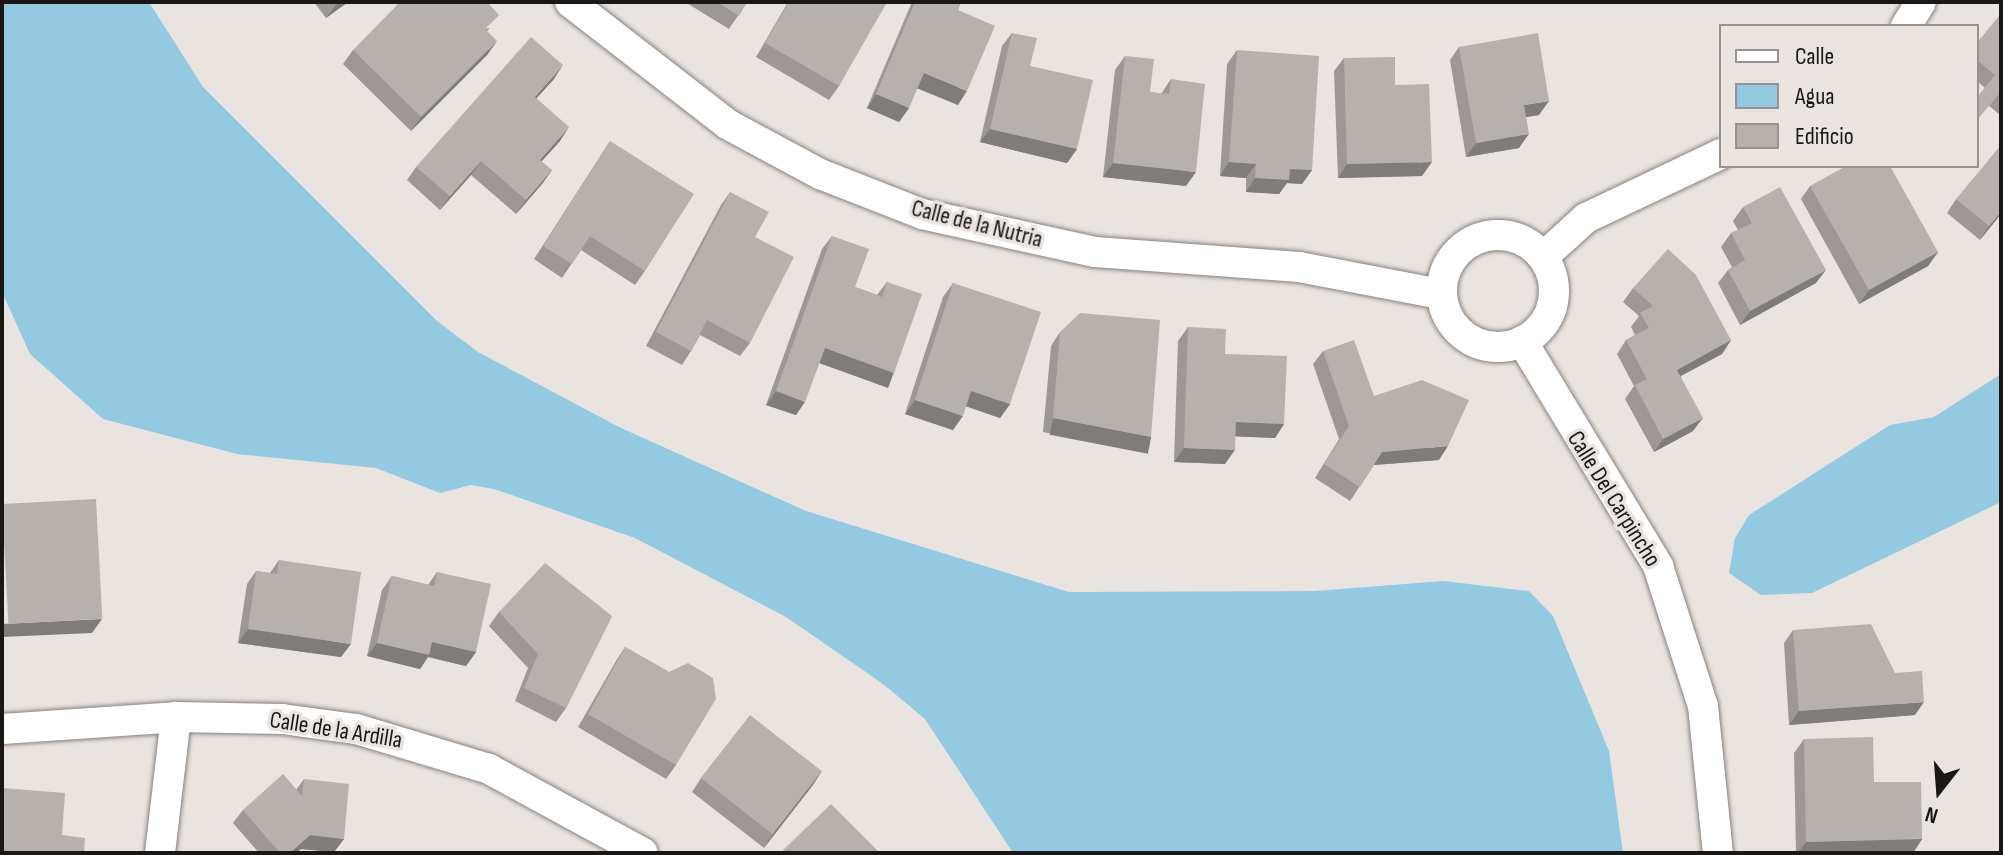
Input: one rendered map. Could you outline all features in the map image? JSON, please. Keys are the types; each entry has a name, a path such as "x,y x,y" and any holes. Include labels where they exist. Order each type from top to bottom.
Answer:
{"street":[{"name":"Calle de la Nutria","path":"570,2 727,124 820,174 922,214 1095,252 1299,267 1441,294"},
{"path":"1907,24 1921,2"},
{"path":"1543,257 1586,218 1719,155"},
{"path":"1514,237 1543,257 1552,305 1522,341 1495,346 1469,339 1445,312 1441,294 1450,259 1478,238 1514,237"},
{"name":"Calle Del Carpincho","path":"1522,341 1658,566 1703,706 1718,853"},
{"path":"160,853 176,717"},
{"name":"Calle de la Ardilla","path":"2,729 176,717 282,719 427,745 555,799 643,853"}],"water":[{"path":"2,2 149,2 203,87 437,321 478,352 619,427 806,511 1069,592 1315,591 1443,581 1529,591 1553,616 1609,751 1623,853 1013,853 925,719 883,684 786,617 635,538 494,489 471,485 440,493 376,468 237,454 103,419 30,354 2,292"},
{"path":"2001,374 2001,502 1812,593 1761,595 1729,573 1735,538 1749,515 1890,425 1934,417"}],"building":[{"path":"400,2 487,2 499,15 485,29 497,41 421,117 353,50"},
{"path":"717,2 747,2 739,16"},
{"path":"789,2 886,4 839,86 765,43"},
{"path":"915,2 961,2 958,10 995,26 967,91 924,73 909,108 876,94"},
{"path":"2001,14 2001,94 1979,118 1979,95 1995,75 1979,62 1979,41"},
{"path":"1012,33 1037,38 1030,66 1093,80 1077,149 990,129"},
{"path":"1538,33 1549,101 1524,105 1529,134 1476,143 1459,47"},
{"path":"531,37 563,65 535,97 569,127 540,160 552,170 526,200 481,161 450,196 416,167"},
{"path":"1237,50 1319,56 1312,170 1290,169 1289,180 1255,178 1256,164 1229,162"},
{"path":"1125,56 1154,59 1150,92 1169,94 1171,79 1205,84 1196,172 1113,163"},
{"path":"1395,57 1395,85 1429,84 1432,162 1347,164 1344,58"},
{"path":"610,141 694,194 645,271 590,236 572,264 543,246"},
{"path":"2001,145 2001,212 1989,226 1956,199"},
{"path":"1842,168 1891,168 1938,252 1869,290 1810,186"},
{"path":"1780,187 1826,270 1750,311 1728,270 1745,260 1731,233 1752,223 1743,207"},
{"path":"730,192 769,212 755,237 794,257 750,343 707,320 691,351 656,332"},
{"path":"832,236 869,249 855,287 882,297 887,282 922,294 894,373 825,348 805,402 776,391"},
{"path":"1668,249 1696,275 1731,340 1677,370 1703,418 1663,439 1635,385 1647,379 1626,340 1649,328 1640,313 1653,306 1633,288"},
{"path":"953,283 1041,312 1010,404 971,391 963,416 915,400"},
{"path":"1080,313 1160,320 1151,437 1053,418 1060,332"},
{"path":"1188,327 1226,329 1225,354 1287,356 1284,424 1236,422 1235,450 1184,448"},
{"path":"1354,340 1374,396 1422,380 1469,400 1448,446 1382,452 1360,487 1324,464 1349,426 1323,351"},
{"path":"96,499 102,619 8,624 2,504"},
{"path":"279,560 361,572 351,644 248,629 256,571 277,574"},
{"path":"545,563 612,616 566,708 524,688 538,654 499,612"},
{"path":"437,572 491,584 476,652 432,642 429,655 377,643 392,576 434,586"},
{"path":"1871,624 1895,673 1922,671 1924,702 1799,711 1793,630"},
{"path":"625,647 669,672 688,663 713,678 716,699 676,765 588,714"},
{"path":"750,715 822,771 772,834 701,778"},
{"path":"1873,737 1874,782 1921,782 1922,839 1806,842 1804,739"},
{"path":"283,774 302,796 304,779 349,784 344,839 310,835 290,853 280,853 243,810"},
{"path":"2,788 65,793 62,835 85,838 84,853 2,853"},
{"path":"831,804 880,853 786,853 783,850"}]}
